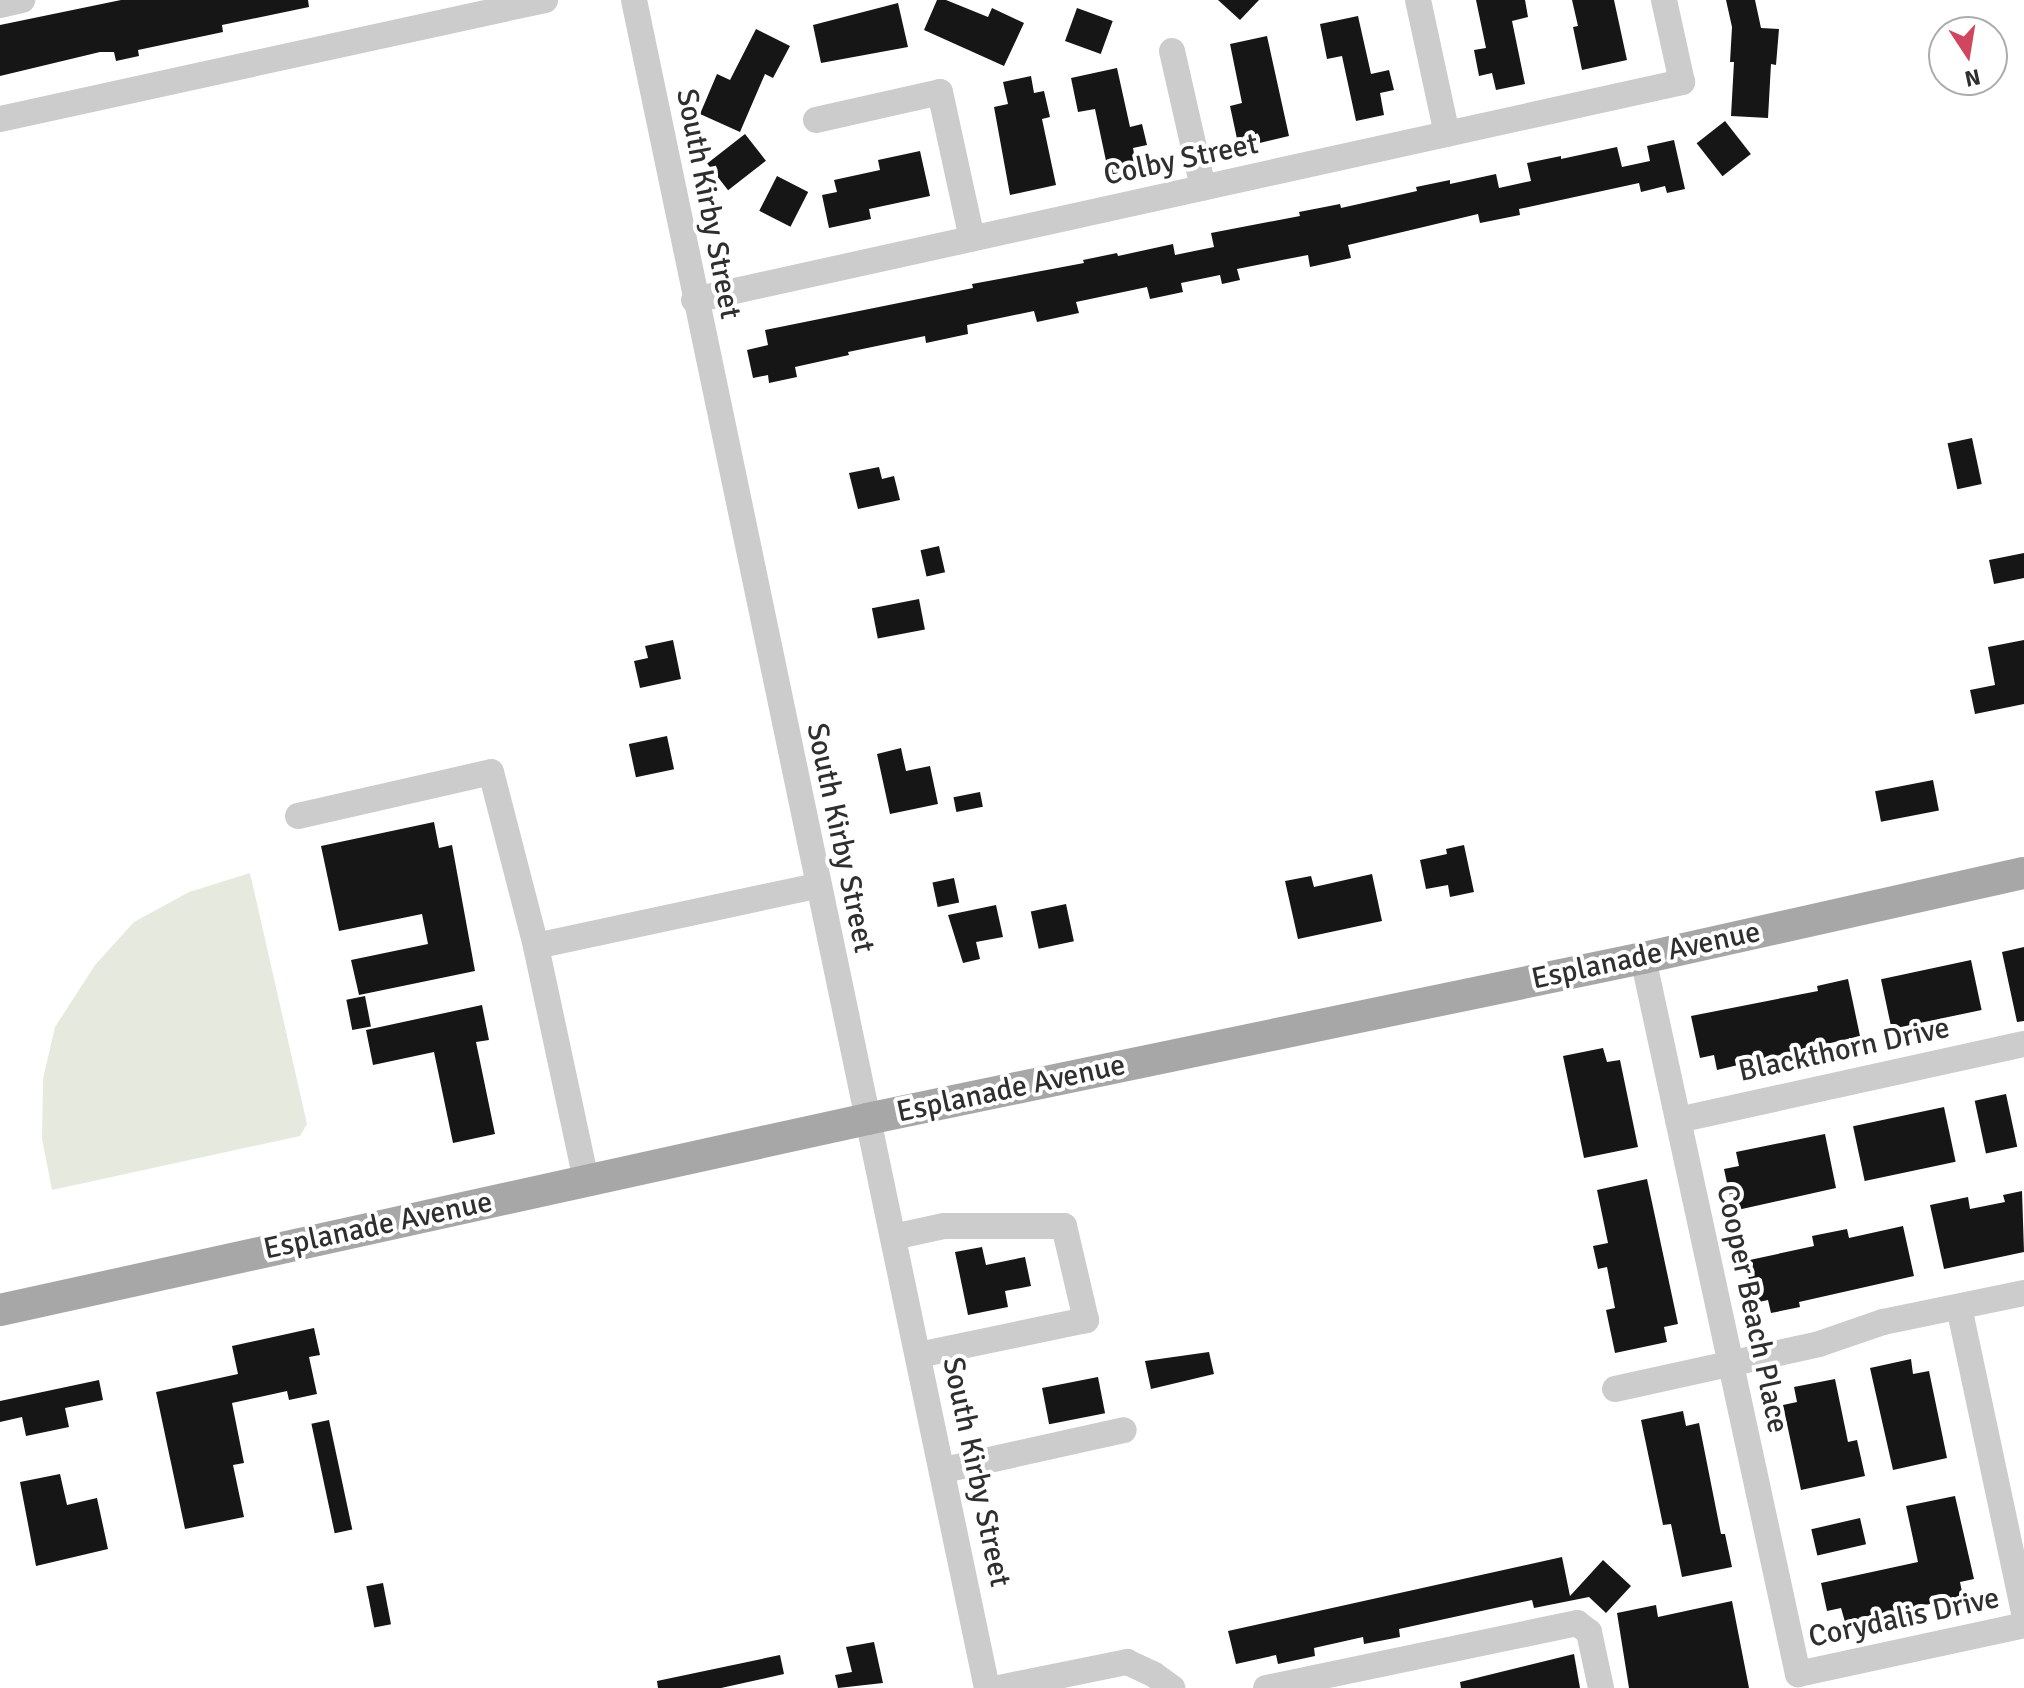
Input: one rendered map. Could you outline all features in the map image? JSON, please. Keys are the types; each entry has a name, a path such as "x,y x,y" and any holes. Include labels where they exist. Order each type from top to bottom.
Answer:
{"main road":[{"name":"Esplanade Avenue","path":"0,1310 867,1119 1643,958 2024,873"}],"street":[{"path":"0,5 22,0"},
{"path":"0,119 545,0"},
{"name":"South Kirby Street","path":"634,0 694,300 944,1470 987,1688"},
{"path":"1418,0 1447,134"},
{"name":"Colby Street","path":"694,300 1682,82 1664,0"},
{"path":"1172,51 1203,188"},
{"path":"816,120 940,92 972,239"},
{"path":"298,816 491,772 536,946 586,1180"},
{"path":"536,946 817,886"},
{"name":"Cooper Beach Place","path":"1643,958 1798,1674"},
{"name":"Blackthorn Drive","path":"1678,1120 2024,1044"},
{"path":"893,1237 944,1226 1064,1226 1086,1320 919,1355"},
{"path":"1615,1389 1819,1344 1883,1322 2024,1293"},
{"path":"1959,1307 2024,1614"},
{"path":"944,1470 1124,1430"},
{"path":"1266,1688 1577,1623 1589,1632 1601,1688"},
{"name":"Corydalis Drive","path":"1798,1674 2024,1625"},
{"path":"999,1688 1127,1662 1153,1674 1172,1688"}],"shaded area":[{"path":"250,873 307,1124 300,1136 52,1190 42,1139 43,1079 55,1027 95,965 134,922 189,892"}],"building":[{"path":"121,0 308,0 309,7 222,25 223,32 138,50 139,56 116,61 114,52 100,52 0,76 0,25"},
{"path":"937,0 946,0 988,17 992,8 1024,23 1004,66 924,30"},
{"path":"1218,0 1259,0 1240,20"},
{"path":"1476,0 1525,0 1528,17 1512,21 1525,84 1496,90 1492,73 1479,76 1474,50 1486,48"},
{"path":"1572,0 1614,0 1627,60 1582,70 1573,27 1578,26"},
{"path":"1726,0 1755,0 1761,28 1779,29 1776,65 1771,64 1768,118 1731,116 1734,62 1730,62 1732,27"},
{"path":"898,3 908,47 821,63 813,25"},
{"path":"1077,8 1113,21 1101,54 1065,41"},
{"path":"1358,16 1371,74 1389,70 1394,90 1380,93 1384,115 1356,121 1342,56 1327,59 1320,24"},
{"path":"756,29 790,46 773,78 765,74 740,132 700,114 717,74 730,80"},
{"path":"1267,36 1289,136 1239,148 1230,106 1242,103 1230,44"},
{"path":"1117,68 1130,127 1142,124 1147,145 1133,148 1137,169 1109,175 1095,109 1078,112 1071,78"},
{"path":"1031,76 1034,93 1044,91 1050,117 1042,119 1056,185 1010,195 994,107 1008,104 1003,82"},
{"path":"1725,121 1751,154 1722,176 1697,143"},
{"path":"745,134 766,161 728,190 707,164"},
{"path":"1674,140 1685,189 1667,193 1665,186 1641,192 1639,183 1519,209 1520,215 1480,223 1478,214 1348,245 1351,258 1310,267 1308,255 1237,269 1240,280 1222,284 1220,275 1181,283 1183,292 1150,299 1147,287 1076,302 1079,313 1037,322 1034,311 967,325 968,334 926,343 925,336 848,352 849,355 795,367 797,377 769,383 768,375 753,378 747,350 768,345 765,330 973,288 972,284 1084,263 1083,260 1117,253 1118,256 1173,244 1175,255 1214,247 1211,233 1300,216 1299,212 1340,204 1341,208 1417,191 1416,187 1450,180 1450,184 1496,174 1499,188 1531,181 1527,163 1561,156 1561,159 1617,147 1622,167 1650,161 1647,146"},
{"path":"920,151 930,196 869,209 871,219 829,228 822,195 837,192 834,180 880,170 878,160"},
{"path":"777,176 808,192 790,227 759,211"},
{"path":"1972,438 1982,484 1957,489 1948,443"},
{"path":"879,467 882,479 894,476 900,500 858,509 849,473"},
{"path":"939,546 945,572 927,577 920,550"},
{"path":"2024,553 2024,578 1994,584 1989,560"},
{"path":"919,599 925,629 878,639 872,608"},
{"path":"673,640 681,679 640,688 634,661 648,658 645,646"},
{"path":"2024,640 2024,704 1975,714 1970,690 1995,685 1988,647"},
{"path":"667,736 674,769 636,777 629,744"},
{"path":"901,748 906,771 930,766 938,804 890,814 877,754"},
{"path":"1933,780 1939,810 1881,822 1875,791"},
{"path":"980,792 983,807 956,812 953,797"},
{"path":"434,822 439,848 452,845 475,971 359,995 351,960 428,944 422,914 339,931 321,846"},
{"path":"1464,845 1474,892 1450,897 1448,885 1426,889 1420,860 1447,854 1446,849"},
{"path":"1372,874 1382,921 1298,939 1285,881 1311,876 1314,887"},
{"path":"954,878 959,902 938,907 932,883"},
{"path":"1066,904 1074,941 1039,949 1031,911"},
{"path":"996,905 1003,937 976,942 980,959 963,963 948,915"},
{"path":"2024,947 2024,1021 2017,1022 2002,952"},
{"path":"1971,960 1982,1010 1892,1029 1881,979"},
{"path":"1848,979 1860,1036 1717,1070 1714,1055 1700,1058 1691,1016 1818,991 1817,986"},
{"path":"365,996 371,1026 352,1030 346,1000"},
{"path":"482,1005 489,1040 476,1042 495,1134 453,1143 434,1052 373,1065 366,1030"},
{"path":"1603,1048 1607,1062 1620,1060 1638,1147 1584,1158 1563,1056"},
{"path":"2006,1094 2017,1147 1986,1153 1975,1101"},
{"path":"1944,1107 1956,1162 1865,1181 1853,1126"},
{"path":"1825,1134 1836,1188 1733,1211 1724,1169 1739,1166 1736,1152"},
{"path":"1647,1179 1678,1324 1664,1327 1667,1342 1615,1353 1606,1310 1615,1308 1607,1267 1598,1269 1593,1246 1608,1243 1597,1190"},
{"path":"2022,1191 2024,1252 1944,1269 1930,1205 1968,1197 1970,1209 2005,1202 2003,1195"},
{"path":"1903,1226 1914,1276 1799,1302 1800,1307 1771,1313 1768,1300 1754,1303 1745,1261 1814,1246 1812,1236 1847,1229 1849,1238"},
{"path":"982,1247 986,1265 1025,1257 1031,1286 1005,1291 1008,1307 968,1315 955,1252"},
{"path":"314,1328 320,1355 309,1357 317,1394 289,1400 287,1391 232,1403 244,1463 233,1465 244,1517 185,1529 156,1392 238,1374 232,1346"},
{"path":"1209,1352 1214,1374 1151,1389 1145,1361"},
{"path":"1911,1359 1913,1374 1929,1371 1947,1458 1893,1470 1870,1368"},
{"path":"1098,1377 1105,1413 1049,1424 1042,1388"},
{"path":"1835,1379 1848,1442 1857,1440 1865,1476 1801,1490 1783,1405 1797,1402 1794,1387"},
{"path":"99,1380 103,1400 65,1408 69,1427 26,1436 22,1417 0,1422 0,1401"},
{"path":"1683,1411 1686,1426 1699,1423 1721,1534 1725,1534 1732,1567 1682,1577 1671,1524 1663,1525 1641,1420"},
{"path":"329,1420 352,1530 335,1533 311,1424"},
{"path":"60,1474 67,1505 97,1498 108,1549 36,1566 20,1482"},
{"path":"1955,1496 1974,1579 1960,1582 1963,1597 1845,1622 1841,1608 1827,1611 1821,1583 1918,1562 1906,1506"},
{"path":"1860,1518 1866,1544 1817,1556 1811,1529"},
{"path":"1562,1557 1570,1596 1603,1560 1631,1586 1606,1613 1589,1597 1534,1608 1532,1600 1399,1629 1400,1637 1364,1644 1363,1637 1314,1648 1315,1656 1278,1664 1276,1655 1236,1664 1228,1631"},
{"path":"383,1583 391,1624 374,1627 366,1586"},
{"path":"1732,1601 1749,1688 1629,1688 1617,1613 1656,1605 1658,1617"},
{"path":"874,1642 883,1683 838,1688 835,1675 852,1672 846,1647"},
{"path":"1574,1654 1580,1688 1461,1688 1460,1682"},
{"path":"780,1655 784,1674 721,1688 658,1688 657,1681"}]}
